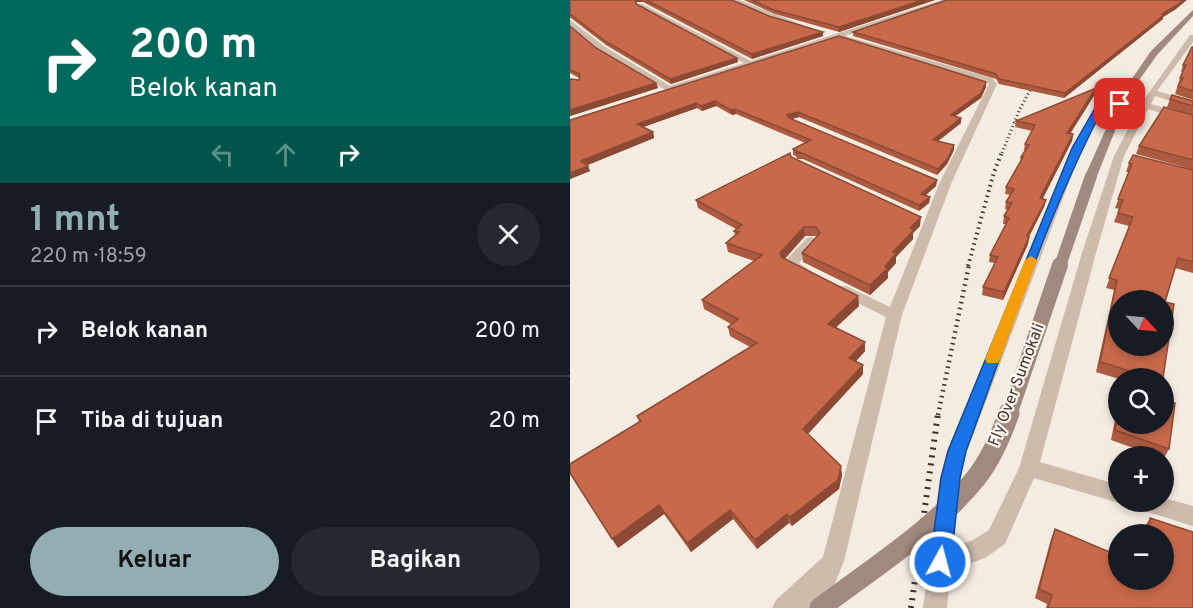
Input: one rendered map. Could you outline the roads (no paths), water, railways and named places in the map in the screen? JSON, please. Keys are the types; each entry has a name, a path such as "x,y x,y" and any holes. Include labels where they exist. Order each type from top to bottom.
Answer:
{"main road":[{"name":"Fly Over Sumokali","path":"820,608 934,521 976,478 1000,440 1091,176 1123,98 1154,53 1189,20 1193,12"}],"street":[{"path":"733,0 772,17 813,29"},
{"path":"647,96 948,0"},
{"path":"640,5 750,63"},
{"path":"570,22 602,49 669,89"},
{"path":"813,608 833,561 894,315 925,222 939,182 993,86 993,83 821,32"},
{"path":"940,562 977,550 995,540 1029,468 1089,252 1126,154 1152,92 1193,37"},
{"path":"1152,92 1193,105"},
{"path":"935,608 955,457 1041,234 1077,148 1104,98 1111,94 1193,120"},
{"path":"812,241 790,264 894,315"},
{"path":"1029,468 1108,491"},
{"path":"1174,510 1193,516"},
{"path":"784,608 833,561"}],"railway":[{"path":"1002,153 1019,111 1037,77"},
{"path":"968,266 994,172 1002,152"},
{"path":"938,415 969,265"},
{"path":"911,608 938,413"}]}
